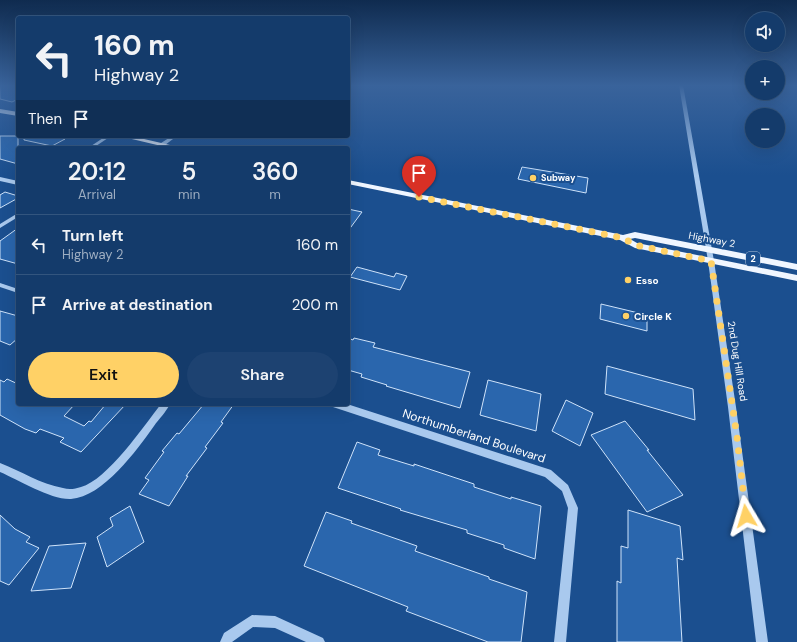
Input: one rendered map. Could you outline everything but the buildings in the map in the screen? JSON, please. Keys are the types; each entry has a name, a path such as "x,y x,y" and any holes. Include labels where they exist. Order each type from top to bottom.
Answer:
{"main road":[{"path":"132,138 172,146"},
{"name":"Highway 2","path":"350,182 623,238 635,245 797,278"},
{"name":"Highway 2","path":"623,238 635,235 797,267"}],"street":[{"name":"2nd Dug Hill Road","path":"686,115 711,261 737,437 762,642"},
{"path":"93,146 106,138"},
{"path":"163,144 172,138"},
{"path":"0,180 16,183"},
{"path":"0,226 16,216"},
{"path":"0,285 16,290"},
{"path":"0,467 59,493 72,495 88,489 120,463 164,406"},
{"name":"Northumberland Boulevard","path":"342,406 548,473 565,488 573,508 560,642"},
{"path":"226,642 228,637 252,620 275,622 319,642"}],"place":[{"name":"Subway","path":"533,178"},
{"name":"Esso","path":"628,280"},
{"name":"Circle K","path":"626,316"}],"route":[{"path":"419,197 623,238 635,245 711,261 737,437 746,516"}]}
